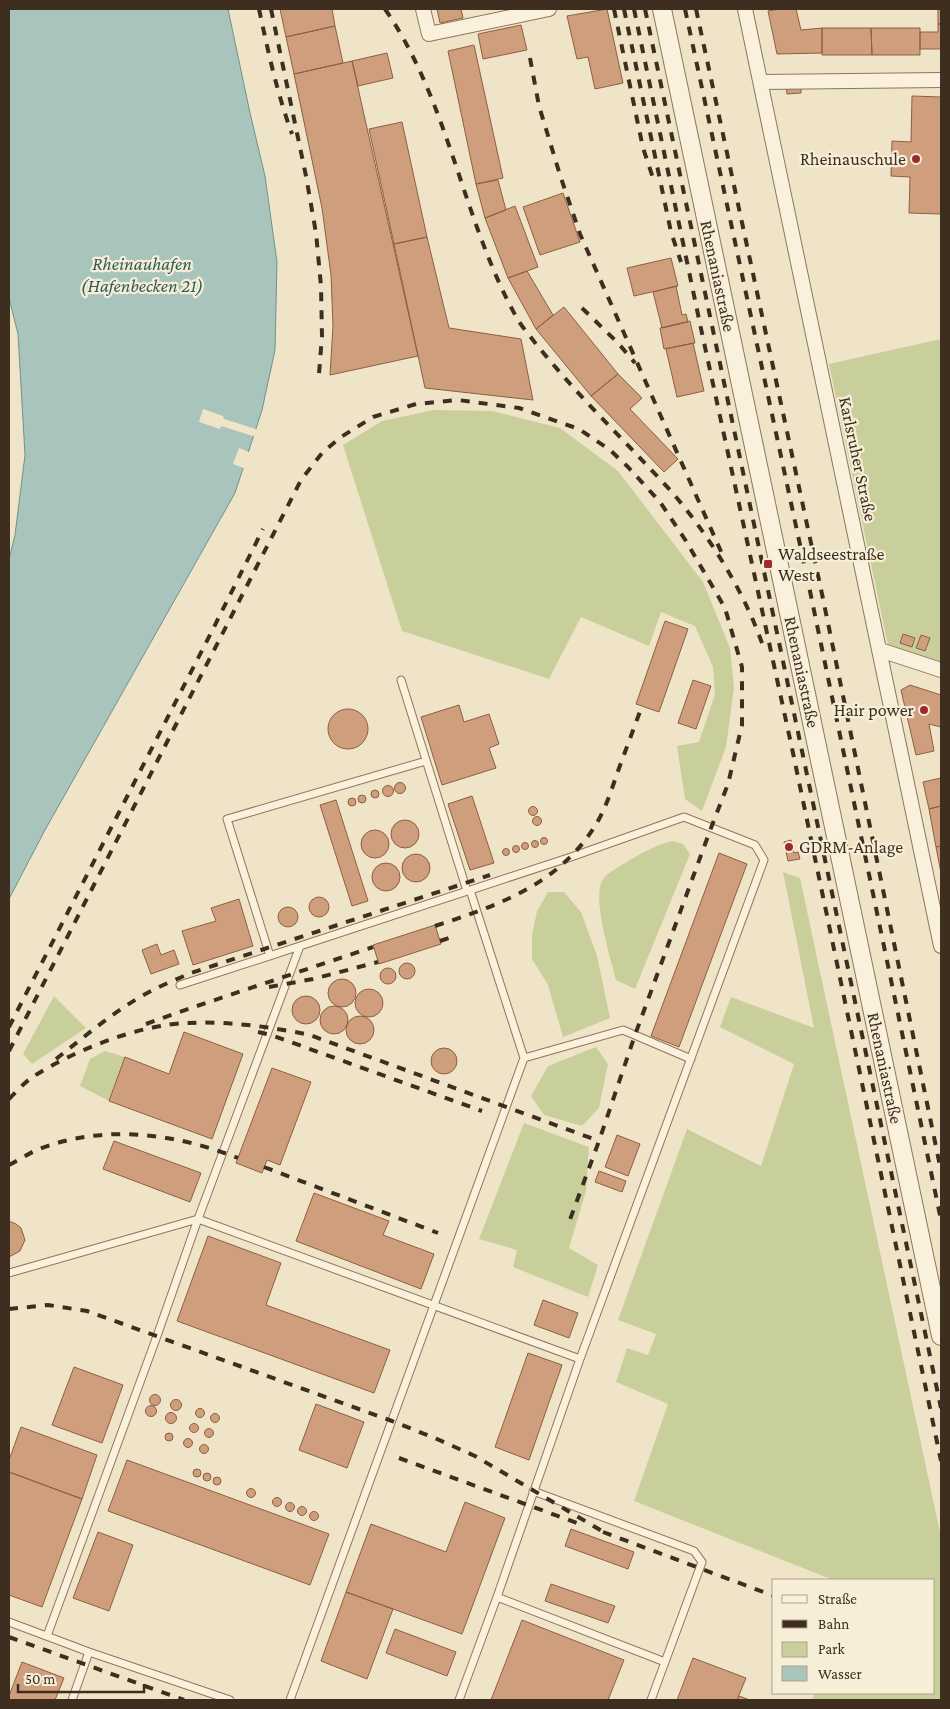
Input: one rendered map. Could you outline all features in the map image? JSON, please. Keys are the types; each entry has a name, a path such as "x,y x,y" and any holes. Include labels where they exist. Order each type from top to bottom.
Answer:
{"street":[{"path":"423,9 429,34 549,9"},
{"name":"Rhenaniastraße","path":"662,9 941,1336"},
{"name":"Karlsruher Straße","path":"745,9 941,946"},
{"path":"761,82 941,80"},
{"path":"880,650 941,670"}],"lane":[{"path":"290,1700 524,1058 401,680"},
{"path":"270,956 227,819 426,761"},
{"path":"180,985 572,857 684,817 755,845 764,860 580,1359 459,1700"},
{"path":"47,1636 198,1219 300,946"},
{"path":"524,1058 623,1030 691,1059"},
{"path":"9,1274 198,1219 580,1359"},
{"path":"533,1491 694,1551 702,1562 651,1700"},
{"path":"497,1597 665,1662"},
{"path":"9,1622 89,1652 230,1700"},
{"path":"72,1700 89,1652"}],"green space":[{"path":"941,339 941,665 888,645 829,364"},
{"path":"434,410 492,411 560,428 618,471 703,582 730,648 734,688 726,747 702,811 685,799 677,746 699,742 715,694 713,667 695,626 661,612 649,646 581,617 549,679 402,631 343,445 382,421"},
{"path":"672,841 683,844 690,854 635,989 616,980 603,930 599,901 602,881 614,869 635,857"},
{"path":"783,872 800,878 941,1537 941,1700 812,1700 815,1694 935,1694 935,1579 830,1579 634,1501 668,1404 616,1382 627,1348 648,1355 656,1334 618,1320 687,1129 761,1166 794,1064 720,1027 731,997 814,1028"},
{"path":"548,892 564,892 581,912 597,956 610,1018 563,1037 548,985 532,959 532,935 537,911"},
{"path":"54,996 86,1028 32,1064 23,1054"},
{"path":"596,1047 608,1064 599,1108 582,1126 544,1115 531,1096 548,1066"},
{"path":"105,1051 125,1057 109,1101 80,1086 90,1059"},
{"path":"524,1123 589,1147 586,1191 569,1248 598,1265 588,1297 513,1267 517,1250 479,1239"}],"water":[{"name":"Rheinauhafen (Hafenbecken 21)","path":"9,9 228,9 265,176 277,262 275,350 262,410 235,493 45,830 9,899 9,559 15,535 25,455 18,334 9,298"}],"pier":[{"path":"203,409 223,416 224,419 259,430 256,437 221,426 220,429 199,422"},
{"path":"239,448 251,453 246,469 233,464"}],"building":[{"path":"280,9 332,9 335,26 286,37"},
{"path":"437,9 461,9 463,18 440,23"},
{"path":"607,9 623,83 595,89 588,57 577,59 567,16"},
{"path":"796,9 801,30 822,28 822,53 777,54 768,11"},
{"path":"938,9 941,9 941,24 938,24"},
{"path":"938,24 941,24 941,49 920,49 920,32 938,32"},
{"path":"521,25 527,50 483,59 478,34"},
{"path":"335,26 343,63 294,74 286,37"},
{"path":"822,28 871,28 872,55 822,55"},
{"path":"871,28 920,28 920,55 872,55"},
{"path":"474,45 503,178 476,184 448,51"},
{"path":"387,53 393,78 358,86 352,61"},
{"path":"352,61 418,356 330,375 333,326 331,275 322,208 294,74"},
{"path":"801,84 801,93 787,94 786,85"},
{"name":"Rheinauschule","path":"912,96 941,97 941,214 909,213 910,177 891,176 892,141 911,142"},
{"path":"402,122 427,237 394,244 369,129"},
{"path":"498,180 506,210 485,218 476,184"},
{"path":"563,193 580,242 540,255 523,207"},
{"path":"515,206 538,267 508,278 485,218"},
{"path":"427,237 449,328 521,339 533,400 425,388 394,244"},
{"path":"671,258 678,286 634,296 627,268"},
{"path":"527,271 553,315 536,329 508,278"},
{"path":"676,286 682,315 686,314 688,322 662,328 653,292"},
{"path":"564,307 618,374 591,396 536,329"},
{"path":"690,321 695,343 664,349 660,328"},
{"path":"693,343 704,391 677,397 666,349"},
{"path":"618,374 642,398 630,409 678,459 664,472 591,396"},
{"path":"665,621 688,629 659,712 636,704"},
{"path":"903,634 915,638 912,647 900,643"},
{"path":"921,635 930,638 925,651 916,648"},
{"path":"693,680 711,686 696,729 678,723"},
{"name":"Hair power","path":"910,685 941,695 941,727 929,724 934,751 916,755 901,690"},
{"path":"459,705 464,722 489,714 499,744 489,748 496,768 442,785 421,717"},
{"path":"352,709 359,712 365,718 368,729 367,737 359,746 352,749 344,749 337,746 329,737 328,725 331,718 340,710"},
{"path":"941,778 941,806 929,809 923,782"},
{"path":"398,783 402,783 405,788 404,792 398,793 395,790 395,786"},
{"path":"386,786 390,786 393,791 392,795 386,796 383,793 383,789"},
{"path":"375,790 379,794 375,798 371,794"},
{"path":"362,795 366,799 362,803 358,799"},
{"path":"472,796 494,863 470,870 448,804"},
{"path":"352,798 356,802 352,806 348,802"},
{"path":"336,800 368,901 352,906 320,805"},
{"path":"941,806 941,846 936,847 929,809"},
{"path":"533,807 537,811 533,815 529,811"},
{"path":"537,817 541,821 537,825 533,821"},
{"path":"405,820 415,824 419,834 415,844 405,848 395,844 391,834 395,824"},
{"path":"375,830 385,834 389,844 385,854 375,858 365,854 361,844 365,834"},
{"path":"544,838 547,841 544,844 541,841"},
{"name":"GDRM-Anlage","path":"791,840 794,853 798,852 800,859 788,861 784,842"},
{"path":"535,841 538,844 535,847 532,844"},
{"path":"525,843 528,846 525,849 522,846"},
{"path":"516,846 519,849 516,852 513,849"},
{"path":"941,846 941,873 936,847"},
{"path":"506,849 509,852 506,855 503,852"},
{"path":"719,853 747,864 679,1047 651,1036"},
{"path":"416,854 426,858 430,868 426,878 416,882 406,878 402,868 406,858"},
{"path":"386,863 396,867 400,877 396,887 386,891 376,887 372,877 376,867"},
{"path":"319,897 326,900 329,907 326,914 319,917 312,914 309,907 312,900"},
{"path":"239,899 253,946 193,965 182,931 216,921 211,908"},
{"path":"288,907 295,910 298,917 295,924 288,927 281,924 278,917 281,910"},
{"path":"435,925 441,944 379,964 373,945"},
{"path":"157,944 161,955 174,950 179,964 151,974 142,950"},
{"path":"407,963 413,965 415,971 413,977 407,979 401,977 399,971 401,965"},
{"path":"388,968 394,970 396,976 394,982 388,984 382,982 380,976 382,970"},
{"path":"342,979 352,983 356,993 352,1003 342,1007 332,1003 328,993 332,983"},
{"path":"369,989 379,993 383,1003 379,1013 369,1017 359,1013 355,1003 359,993"},
{"path":"306,996 316,1000 320,1010 316,1020 306,1024 296,1020 292,1010 296,1000"},
{"path":"334,1006 344,1010 348,1020 344,1030 334,1034 324,1030 320,1020 324,1010"},
{"path":"360,1016 370,1020 374,1030 370,1040 360,1044 350,1040 346,1030 350,1020"},
{"path":"184,1032 243,1054 212,1139 109,1101 125,1057 169,1074"},
{"path":"444,1048 454,1051 457,1061 454,1071 444,1074 434,1071 431,1061 434,1051"},
{"path":"272,1068 311,1082 280,1165 267,1160 262,1173 236,1163"},
{"path":"617,1135 640,1144 628,1176 605,1167"},
{"path":"114,1141 201,1173 190,1202 103,1169"},
{"path":"599,1171 626,1181 622,1192 595,1182"},
{"path":"314,1193 389,1221 383,1235 434,1254 421,1289 296,1241"},
{"path":"9,1221 21,1228 25,1240 20,1251 9,1257"},
{"path":"208,1236 281,1263 266,1305 390,1350 374,1393 177,1321"},
{"path":"543,1300 578,1313 569,1338 534,1325"},
{"path":"528,1353 562,1365 529,1460 495,1447"},
{"path":"74,1367 123,1385 102,1443 52,1425"},
{"path":"155,1394 161,1400 155,1406 149,1400"},
{"path":"174,1400 178,1400 181,1405 180,1409 174,1410 171,1407 171,1403"},
{"path":"316,1404 364,1422 347,1468 299,1450"},
{"path":"151,1405 157,1411 151,1417 145,1411"},
{"path":"200,1408 205,1413 200,1418 195,1413"},
{"path":"171,1412 177,1418 171,1424 165,1418"},
{"path":"215,1413 220,1418 215,1423 210,1418"},
{"path":"194,1423 199,1428 194,1433 189,1428"},
{"path":"21,1427 97,1455 82,1499 9,1472 9,1460"},
{"path":"209,1428 214,1433 209,1438 204,1433"},
{"path":"169,1433 173,1437 169,1441 165,1437"},
{"path":"188,1438 193,1443 188,1448 183,1443"},
{"path":"204,1444 209,1449 204,1454 199,1449"},
{"path":"127,1460 329,1534 310,1585 108,1511"},
{"path":"197,1469 201,1473 197,1477 193,1473"},
{"path":"9,1472 82,1499 42,1607 9,1595"},
{"path":"207,1473 211,1477 207,1481 203,1477"},
{"path":"217,1477 221,1481 217,1485 213,1481"},
{"path":"251,1488 256,1493 251,1498 246,1493"},
{"path":"277,1497 282,1502 277,1507 272,1502"},
{"path":"290,1502 295,1507 290,1512 285,1507"},
{"path":"465,1502 505,1518 462,1634 346,1592 371,1524 446,1552"},
{"path":"302,1506 307,1511 302,1516 297,1511"},
{"path":"314,1511 319,1516 314,1521 309,1516"},
{"path":"571,1529 634,1552 628,1569 565,1546"},
{"path":"98,1532 133,1545 109,1611 73,1598"},
{"path":"551,1584 615,1606 608,1623 545,1601"},
{"path":"346,1592 393,1609 367,1679 321,1661"},
{"path":"522,1620 624,1660 608,1700 491,1700"},
{"path":"395,1629 456,1652 447,1676 386,1653"},
{"path":"693,1658 746,1678 737,1700 677,1700"},
{"path":"22,1662 64,1678 55,1700 9,1700"},
{"path":"739,1696 750,1700 737,1700"}],"railway":[{"path":"259,9 277,88 292,134"},
{"path":"271,9 316,233 321,286 322,336 319,374"},
{"path":"385,9 407,45 425,83 483,243 499,282 518,320 565,378 671,491 699,526 736,584 763,646"},
{"path":"614,9 643,148 655,184"},
{"path":"624,9 671,232 681,262"},
{"path":"634,9 793,753 941,1461"},
{"path":"645,9 941,1408"},
{"path":"685,9 811,596 941,1220"},
{"path":"696,9 822,594 941,1171"},
{"path":"530,58 539,106 580,234 723,556"},
{"path":"582,308 618,343 635,363"},
{"path":"9,1051 301,480 322,453 341,437 373,417 416,404 458,400 519,408 579,429 610,450 660,502 686,541 725,608 742,667 742,725 728,784 635,1035 568,1225"},
{"path":"9,1027 263,529"},
{"path":"435,926 506,900 548,876 566,861 583,842 601,815 642,706"},
{"path":"56,1059 130,1003 188,974 490,875"},
{"path":"440,941 452,937"},
{"path":"146,1024 373,947"},
{"path":"269,987 313,979 378,962"},
{"path":"9,1099 31,1078 66,1058 107,1041 149,1028 170,1025 189,1023 234,1024 310,1035 599,1141"},
{"path":"258,1032 482,1111"},
{"path":"9,1165 32,1152 64,1141 114,1134 164,1138 214,1149 238,1158"},
{"path":"264,1167 438,1233"},
{"path":"9,1309 48,1305 87,1311 392,1421 475,1456 607,1534"},
{"path":"399,1458 577,1523"},
{"path":"603,1532 772,1595"},
{"path":"9,1637 184,1700"}],"place":[{"name":"Rheinauschule","path":"916,159"},
{"name":"Waldseestraße West","path":"768,564"},
{"name":"Hair power","path":"924,710"},
{"name":"GDRM-Anlage","path":"789,847"}]}
